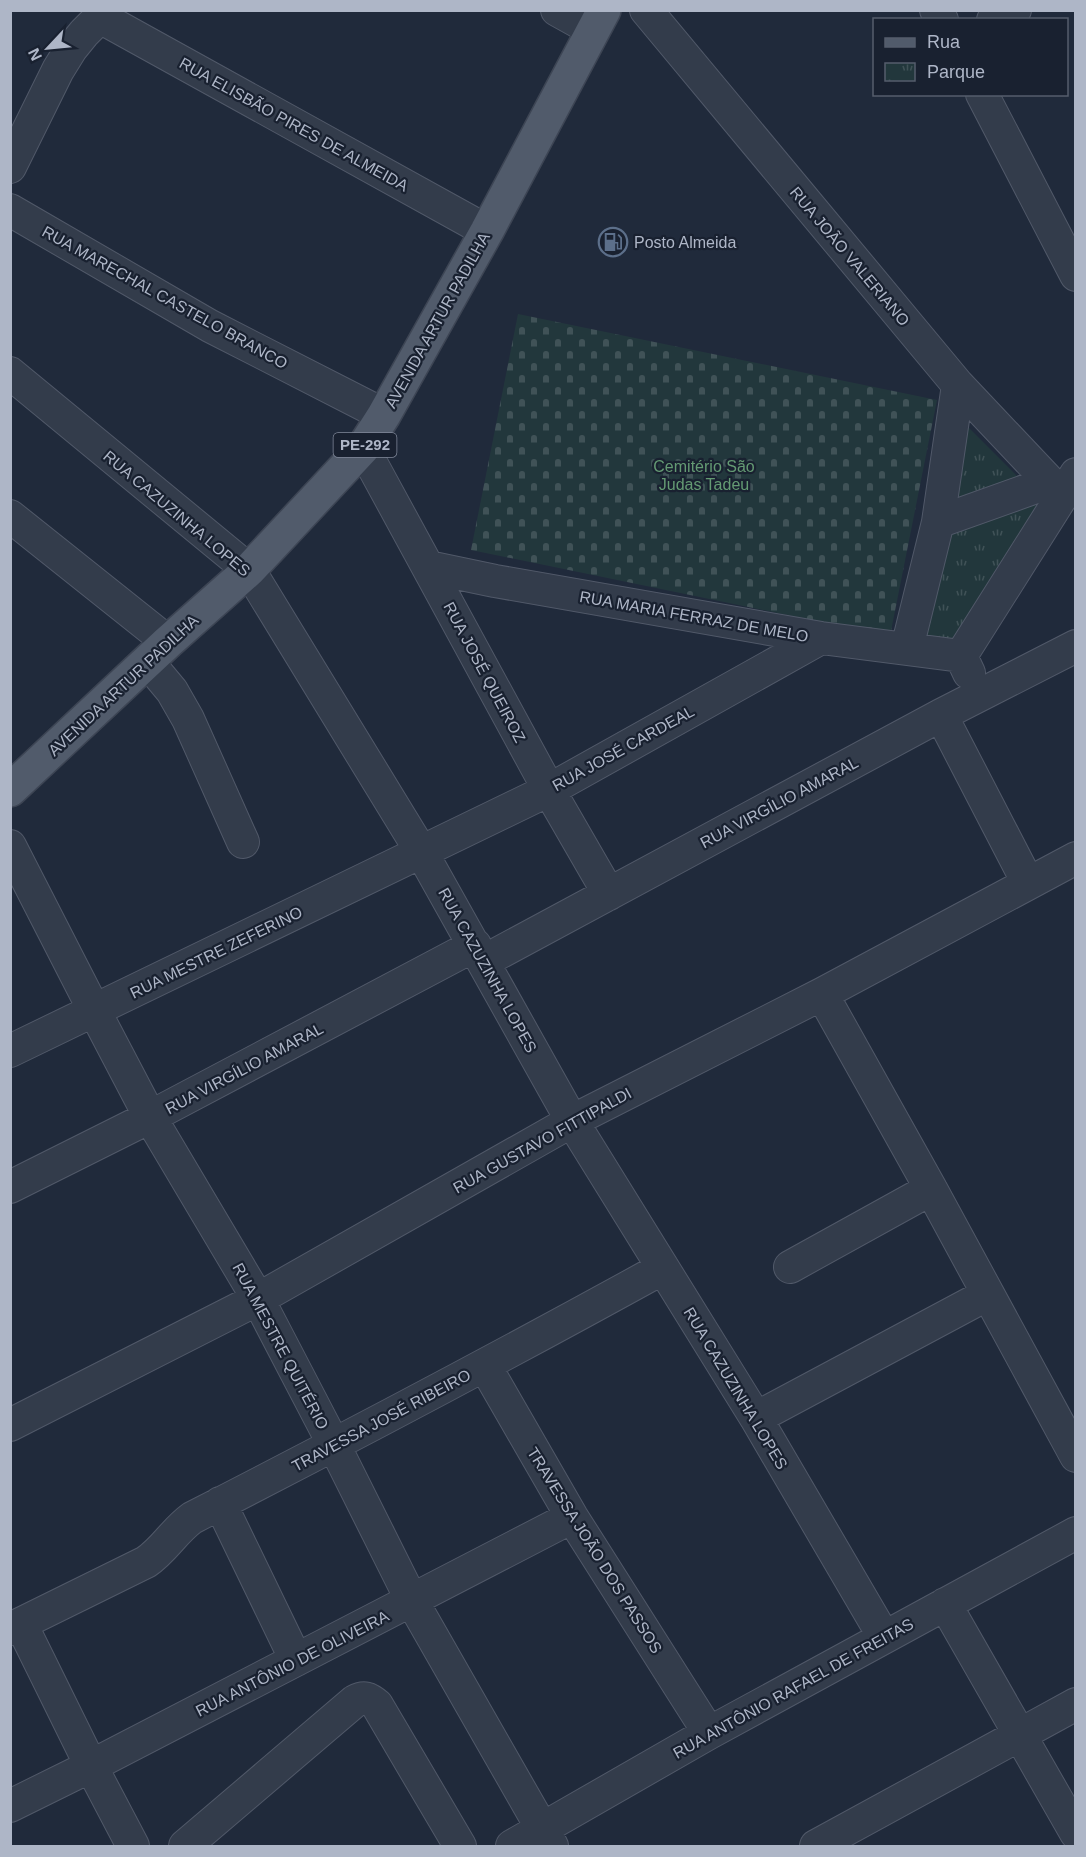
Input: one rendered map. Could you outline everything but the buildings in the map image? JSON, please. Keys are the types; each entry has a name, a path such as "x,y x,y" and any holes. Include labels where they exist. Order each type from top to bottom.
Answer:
{"main road":[{"name":"AVENIDA ARTUR PADILHA","path":"10,790 157,652 249,570 363,448 384,415 487,231 598,20"}],"street":[{"path":"557,10 598,20"},
{"name":"RUA JOÃO VALERIANO","path":"646,10 958,385 1062,484"},
{"path":"997,18 1015,10"},
{"path":"10,167 58,70 71,49 100,14"},
{"name":"RUA ELISBÃO PIRES DE ALMEIDA","path":"100,14 487,231"},
{"path":"983,96 1076,275"},
{"name":"RUA MARECHAL CASTELO BRANCO","path":"10,210 210,326 384,415"},
{"name":"RUA CAZUZINHA LOPES","path":"10,374 249,570 422,853 572,1121 756,1418 884,1637"},
{"path":"907,648 938,522 958,385"},
{"name":"RUA JOSÉ QUEIROZ","path":"363,448 549,790 609,894"},
{"path":"938,522 1062,484"},
{"path":"980,695 961,656 1062,484"},
{"path":"10,516 157,652 172,691 188,719 243,842"},
{"name":"RUA MARIA FERRAZ DE MELO","path":"428,567 495,581 821,638 961,656"},
{"name":"RUA JOSÉ CARDEAL","path":"422,853 549,790 821,638"},
{"name":"RUA VIRGÍLIO AMARAL","path":"10,1187 479,953 609,894 941,715 1076,646"},
{"path":"941,715 1028,883"},
{"name":"RUA MESTRE QUITÉRIO","path":"10,846 150,1117 258,1299 412,1601 547,1838"},
{"name":"RUA MESTRE ZEFERINO","path":"10,1051 422,853"},
{"name":"RUA GUSTAVO FITTIPALDI","path":"10,1425 258,1299 572,1121 822,994 1076,858"},
{"path":"822,994 1076,1456"},
{"path":"790,1267 931,1189"},
{"name":"TRAVESSA JOSÉ RIBEIRO","path":"16,1626 156,1556 174,1534 192,1518 485,1366 663,1268"},
{"path":"756,1418 988,1294"},
{"name":"TRAVESSA JOÃO DOS PASSOS","path":"485,1366 572,1517 710,1733"},
{"path":"220,1503 296,1660"},
{"name":"RUA ANTÔNIO DE OLIVEIRA","path":"10,1806 572,1517"},
{"name":"RUA ANTÔNIO RAFAEL DE FREITAS","path":"512,1846 547,1838 710,1733 1076,1533"},
{"path":"945,1604 1076,1833"},
{"path":"16,1626 134,1846"},
{"path":"185,1846 355,1701 365,1698 370,1699 376,1705 460,1846"},
{"path":"816,1846 1076,1704"}],"green space":[{"name":"Cemitério São Judas Tadeu","path":"518,314 937,400 890,636 471,550"},
{"path":"964,423 1041,500 954,644 920,639"}],"place":[{"name":"Posto Almeida","path":"613,242"}]}
